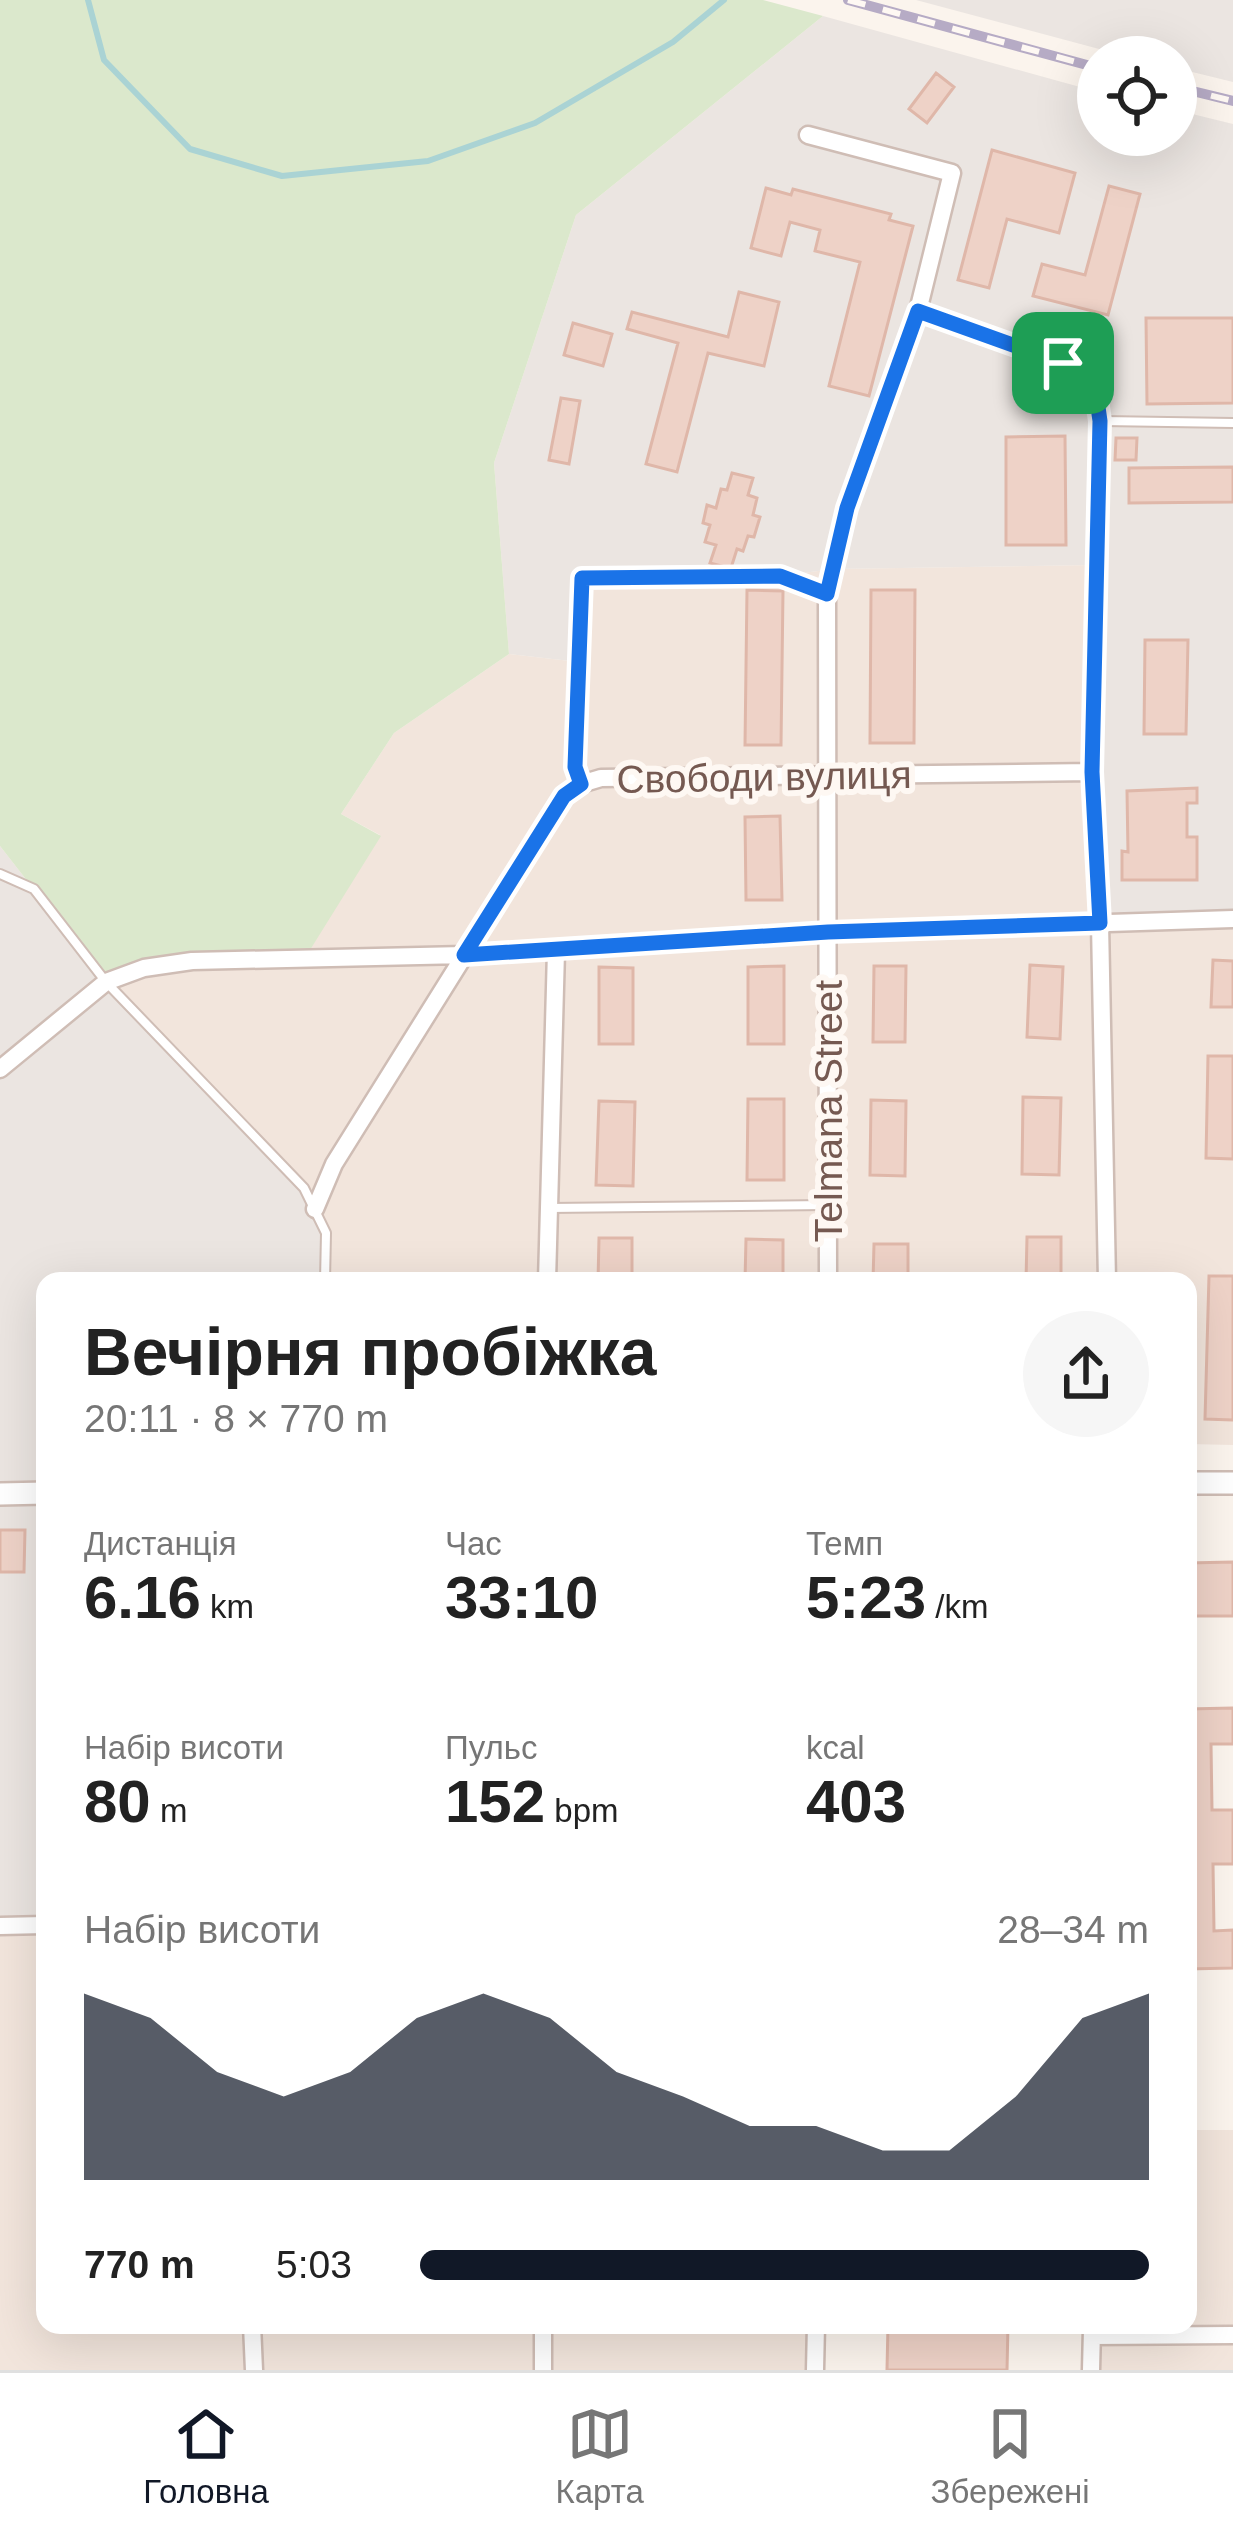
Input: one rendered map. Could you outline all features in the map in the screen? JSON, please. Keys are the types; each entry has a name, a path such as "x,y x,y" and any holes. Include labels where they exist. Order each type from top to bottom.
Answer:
{"street":[{"name":"Telmana Street","path":"808,135 952,173 918,311 847,508 827,594 828,1272"},
{"path":"918,311 1063,363 1095,386 1100,421 1092,772 1107,1272"},
{"name":"Свободи вулиця","path":"315,1209 334,1164 464,955 564,796 581,784 601,778 1092,772"},
{"path":"0,1070 106,982 145,968 192,961 464,955 828,932 1233,919"},
{"path":"547,1272 556,951"},
{"path":"1197,1484 1233,1483"},
{"path":"0,1494 36,1493"},
{"path":"0,1926 36,1925"},
{"path":"252,2334 254,2370"},
{"path":"543,2334 543,2370"},
{"path":"815,2370 816,2334"},
{"path":"1091,2370 1092,2334"},
{"path":"1197,2334 1233,2335"}],"lane":[{"path":"1100,421 1233,423"},
{"path":"581,784 575,767 582,578 780,576 827,594"},
{"path":"0,874 34,889 106,982 304,1188 326,1233 325,1272"},
{"path":"549,1208 828,1205"}],"shaded area":[{"path":"916,0 1233,0 1233,82 1197,73 1197,36 1077,36 1077,43"},
{"path":"823,16 1077,86 1077,156 1197,156 1197,115 1233,124 1233,919 1100,923 1096,565 583,578 579,662 509,654 494,463 576,215"},
{"path":"1097,565 1233,919 1233,1445 1197,1444 1197,1272 318,1272 106,982 380,835 341,814 394,733 509,654 579,662 582,578 780,576 833,569"},
{"path":"0,846 106,982 304,1188 326,1233 325,1272 36,1272 36,1925 0,1926"},
{"path":"36,1925 36,2334 816,2334 815,2370 0,2370 0,1926"},
{"path":"1197,2130 1233,2130 1233,2370 1091,2370 1092,2334 1197,2334"}],"green space":[{"path":"0,0 763,0 823,16 576,215 494,463 509,654 394,733 341,814 381,836 305,958 192,961 106,982 0,846"}],"building":[{"path":"936,73 954,87 927,123 909,109"},
{"path":"992,150 1075,173 1059,233 1007,219 989,288 958,280"},
{"path":"1109,186 1140,194 1108,315 1033,296 1042,264 1085,275"},
{"path":"766,188 791,195 793,189 891,214 889,220 913,226 869,396 829,386 860,262 815,251 820,230 790,222 781,256 751,248"},
{"path":"739,292 779,302 764,366 708,353 677,472 646,464 678,343 627,329 632,312 728,337"},
{"path":"1146,318 1233,318 1233,403 1147,404"},
{"path":"573,323 612,334 603,366 564,355"},
{"path":"561,398 580,401 569,464 549,460"},
{"path":"1065,436 1066,545 1006,545 1006,437"},
{"path":"1116,438 1137,438 1136,460 1115,460"},
{"path":"1233,467 1233,502 1129,503 1129,468"},
{"path":"732,473 753,478 748,495 757,498 753,515 760,517 754,537 748,536 743,551 737,549 729,568 710,563 716,545 705,542 710,525 703,523 707,505 716,508"},
{"path":"747,590 783,591 781,745 745,745"},
{"path":"871,590 915,590 914,743 870,743"},
{"path":"1145,640 1188,640 1186,734 1144,734"},
{"path":"1197,788 1197,803 1187,803 1187,837 1197,837 1197,880 1122,880 1122,851 1128,852 1127,791"},
{"path":"780,816 782,900 746,900 745,817"},
{"path":"1213,960 1233,961 1233,1007 1211,1007"},
{"path":"1030,965 1063,967 1060,1039 1027,1037"},
{"path":"784,966 784,1044 748,1044 748,967"},
{"path":"874,966 906,966 905,1042 873,1042"},
{"path":"599,967 633,968 633,1044 599,1044"},
{"path":"1208,1056 1233,1056 1233,1159 1206,1158"},
{"path":"1023,1097 1061,1098 1059,1175 1022,1174"},
{"path":"748,1099 784,1099 784,1180 747,1180"},
{"path":"871,1100 906,1101 905,1176 870,1175"},
{"path":"599,1101 635,1102 633,1186 596,1185"},
{"path":"1027,1237 1061,1237 1061,1272 1026,1272"},
{"path":"599,1238 632,1238 632,1272 598,1272"},
{"path":"746,1239 783,1240 783,1272 745,1272"},
{"path":"874,1244 908,1244 908,1272 873,1272"},
{"path":"1209,1276 1233,1276 1233,1420 1205,1419"},
{"path":"0,1530 25,1530 24,1572 0,1572"},
{"path":"1233,1562 1233,1616 1197,1616 1197,1563"},
{"path":"1233,1708 1233,1744 1211,1744 1212,1810 1233,1810 1233,1864 1213,1864 1214,1931 1233,1930 1233,1968 1197,1969 1197,1709"},
{"path":"888,2334 1008,2334 1007,2370 887,2370"}],"waterway":[{"path":"88,0 104,60 190,149 282,176 428,161 535,123 673,42 724,0"}],"railway":[{"path":"848,0 1077,62"},
{"path":"1197,92 1233,101"}],"route":[{"path":"918,311 1063,363 1095,386 1100,421 1092,772 1100,923 828,932 464,955 564,796 581,784 575,767 582,578 780,576 827,594 847,508 918,311"}]}
